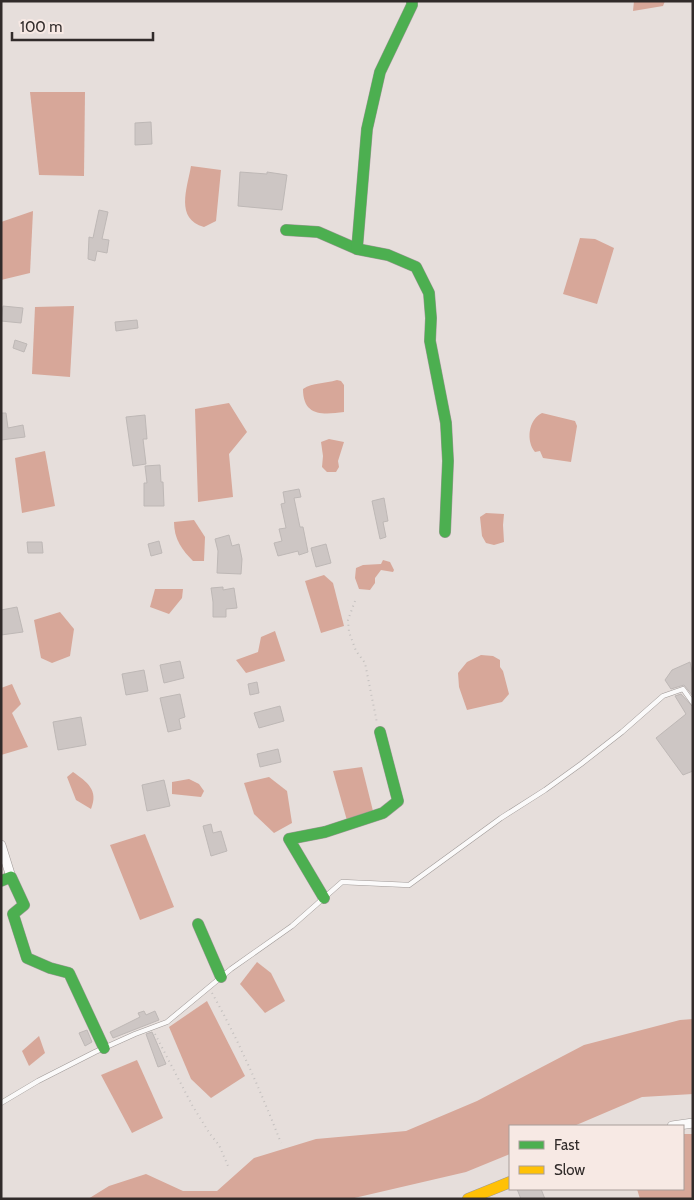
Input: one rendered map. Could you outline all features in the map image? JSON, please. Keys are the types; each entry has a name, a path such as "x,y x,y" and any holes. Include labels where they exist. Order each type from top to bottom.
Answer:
{"street":[{"path":"357,249 367,129 380,72 399,35 412,1"},
{"path":"286,230 318,232 357,249 388,255 416,267 429,293 430,341 446,423 448,461 445,532"},
{"path":"324,898 289,840 325,832 383,813 398,801 380,732"},
{"path":"1,845 6,879 24,905 13,914 26,958 50,968 69,973 104,1048"},
{"path":"198,924 221,977"},
{"path":"679,1125 693,1123"},
{"path":"468,1199 509,1182"}],"lane":[{"path":"1,1102 104,1048 166,1022 221,977 292,926 342,882 409,885 500,818 545,790 581,764 622,732 663,696 683,689 693,703"}],"path":[{"path":"355,601 348,620 349,632 356,651 365,663 380,732"},
{"path":"209,988 225,1016 262,1095 281,1143"},
{"path":"152,1027 192,1105 219,1145 228,1166"}],"shaded area":[{"path":"634,1 665,1 663,6 633,11"},
{"path":"30,92 85,92 84,176 39,175"},
{"path":"191,166 221,170 216,221 204,227 195,223 189,217 186,210 186,193"},
{"path":"33,211 30,273 1,280 1,222"},
{"path":"580,238 595,239 614,248 597,304 563,294"},
{"path":"74,306 70,377 32,374 35,307"},
{"path":"337,380 341,381 344,385 344,412 321,413 310,409 306,404 303,389 311,385"},
{"path":"229,403 247,432 229,454 233,497 198,502 195,409"},
{"path":"542,413 575,421 577,426 571,462 543,458 540,451 535,452 532,447 530,442 531,426 537,416"},
{"path":"329,439 344,442 338,461 339,467 336,472 327,472 322,467 321,442"},
{"path":"45,451 55,506 22,513 15,458"},
{"path":"486,513 504,514 504,542 494,545 486,543 482,536 480,517"},
{"path":"194,520 205,537 204,561 193,561 182,548 175,534 174,522"},
{"path":"383,560 390,562 394,570 393,572 381,570 370,590 359,589 355,578 356,568 363,565 381,564"},
{"path":"324,575 333,583 344,626 321,633 305,581"},
{"path":"155,589 183,589 182,598 169,614 150,607"},
{"path":"60,612 74,629 70,656 52,663 41,658 34,620"},
{"path":"275,631 285,661 246,673 236,660 258,652 261,637"},
{"path":"481,655 493,656 500,660 500,667 503,671 509,694 502,702 467,710 459,687 458,673 467,662"},
{"path":"12,684 21,704 12,713 28,747 1,755 1,688"},
{"path":"362,767 374,815 348,824 333,771"},
{"path":"73,772 87,783 93,792 94,797 91,809 76,800 67,777"},
{"path":"269,777 287,791 292,823 274,833 254,814 244,783"},
{"path":"189,779 199,784 204,791 201,797 172,794 172,782"},
{"path":"145,834 174,907 140,920 110,845"},
{"path":"257,962 271,973 285,1001 265,1013 240,984"},
{"path":"207,1001 245,1076 211,1098 191,1079 169,1027"},
{"path":"693,1019 693,1094 642,1097 576,1125 509,1125 509,1154 466,1172 350,1199 88,1199 109,1186 146,1174 183,1191 217,1191 254,1158 316,1139 406,1131 477,1101 584,1045 680,1020"},
{"path":"39,1036 45,1053 29,1066 22,1051"},
{"path":"137,1060 163,1118 132,1133 101,1075"},
{"path":"684,1134 693,1134 693,1199 640,1199 637,1190 684,1190"}],"building":[{"path":"151,122 152,144 135,145 135,123"},
{"path":"240,172 267,174 267,172 287,175 282,210 238,206"},
{"path":"99,210 108,212 102,239 109,240 107,253 97,251 95,261 88,259 89,237 93,238"},
{"path":"3,306 23,308 21,323 1,321"},
{"path":"137,320 138,328 116,331 115,322"},
{"path":"15,340 27,344 24,352 13,348"},
{"path":"1,413 6,413 8,428 23,425 25,437 1,440"},
{"path":"145,415 147,439 143,439 146,464 133,466 126,417"},
{"path":"160,465 164,506 144,506 144,483 147,483 145,466"},
{"path":"299,489 301,497 294,498 308,552 299,555 298,551 278,556 274,543 282,541 279,529 286,528 281,504 285,503 283,492"},
{"path":"384,498 388,521 383,522 386,537 380,539 372,501"},
{"path":"229,535 232,546 239,544 242,559 241,574 217,573 218,551 215,539"},
{"path":"159,541 162,553 151,556 148,544"},
{"path":"27,542 42,542 43,553 28,553"},
{"path":"326,544 331,563 316,567 311,548"},
{"path":"223,587 223,590 234,588 237,608 226,609 226,617 213,617 211,588"},
{"path":"17,607 23,632 1,635 1,610"},
{"path":"180,661 184,678 164,683 160,665"},
{"path":"690,662 693,676 693,696 684,685 671,689 665,680 672,670"},
{"path":"144,670 148,691 126,695 122,674"},
{"path":"257,682 259,693 250,695 248,684"},
{"path":"180,694 185,717 179,719 181,729 168,732 160,698"},
{"path":"681,694 693,707 693,771 683,775 656,738 686,714 675,696"},
{"path":"280,706 284,721 259,728 254,713"},
{"path":"81,717 86,745 58,750 53,722"},
{"path":"278,749 281,762 260,767 257,754"},
{"path":"164,780 170,806 147,811 142,785"},
{"path":"211,824 213,833 221,831 227,851 211,856 203,826"},
{"path":"144,1011 146,1015 155,1011 159,1020 113,1038 110,1032 140,1017 138,1013"},
{"path":"87,1030 92,1042 85,1046 79,1033"},
{"path":"152,1032 166,1064 158,1067 146,1034"},
{"path":"517,1190 541,1190 545,1199 521,1199"}],"traffic: fast":[{"path":"357,249 367,129 380,72 412,5 412,1"},
{"path":"286,230 318,232 357,249 388,255 416,267 429,293 430,341 446,423 448,461 445,532"},
{"path":"324,898 289,839 325,832 383,813 398,801 380,732"},
{"path":"1,881 11,877 24,905 13,914 27,958 50,968 69,973 104,1048"},
{"path":"198,924 221,977"}],"traffic: slow":[{"path":"468,1199 509,1182"}]}
